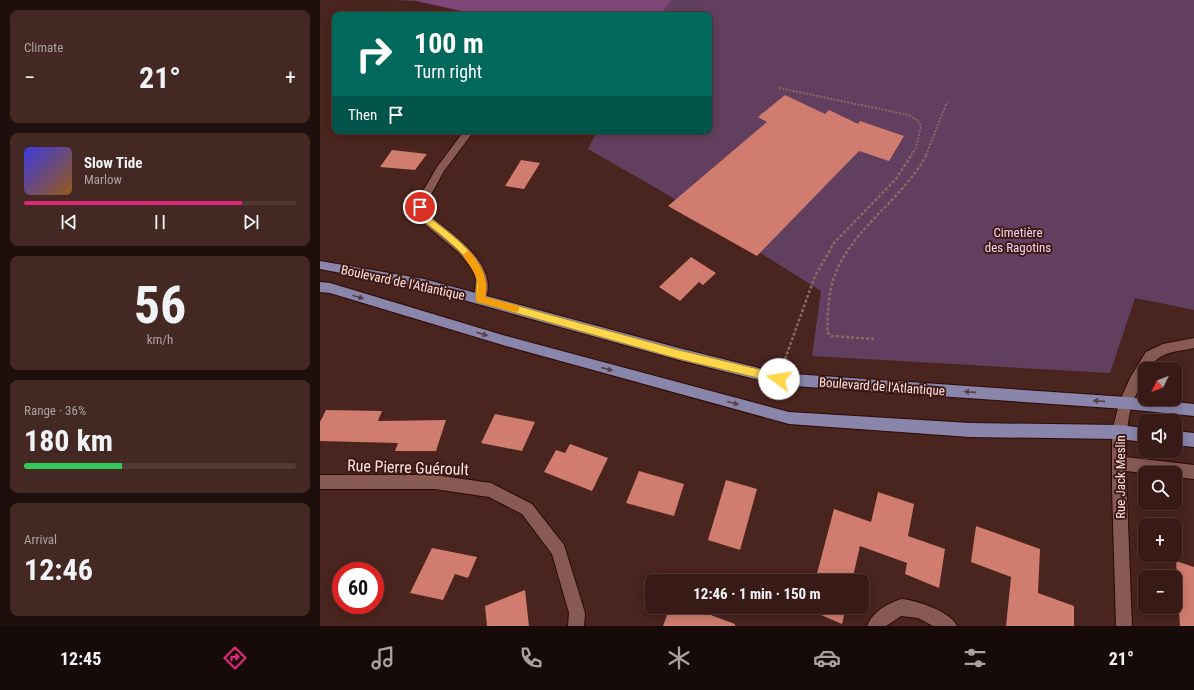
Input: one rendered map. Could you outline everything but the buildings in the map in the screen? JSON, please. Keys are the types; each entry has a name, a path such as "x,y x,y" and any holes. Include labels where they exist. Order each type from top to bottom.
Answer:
{"main road":[{"name":"Boulevard de l'Atlantique","path":"320,265 424,284 679,354 779,379 1126,403 1194,410"},
{"name":"Boulevard de l'Atlantique","path":"320,287 330,288 506,341 788,418 970,430 1119,432 1138,434"},
{"path":"1182,439 1194,440"}],"street":[{"path":"467,134 440,169 420,207 420,214 469,256 480,272 482,288 480,299"},
{"name":"Rue Jack Meslin","path":"1124,626 1119,432 1126,403 1135,382 1150,356 1163,349 1194,343"},
{"path":"1119,463 1194,472"},
{"name":"Rue Pierre Guéroult","path":"320,482 435,482 491,490 527,509 559,550 577,613 576,626"},
{"path":"875,626 883,615 895,608 911,606 948,626"}],"path":[{"path":"779,88 909,115 918,120 921,126 916,148 896,179 834,243 815,276 779,379"},
{"path":"874,339 832,336 827,332 832,284 839,266 878,213 911,181 921,166 932,144 948,102"}],"green space":[{"name":"Cimetière des Ragotins","path":"395,0 1194,0 1194,310 1135,298 1110,373 812,356 821,291 663,192 588,149 596,134 712,134 712,12 465,12 415,1"}],"shaded area":[{"path":"415,0 671,0 662,12 466,12"}],"slow traffic":[{"path":"467,255 480,272 482,288 480,299 516,308"}],"route":[{"path":"420,207 420,214 469,256 480,272 482,288 480,299 679,354 779,379"}]}
